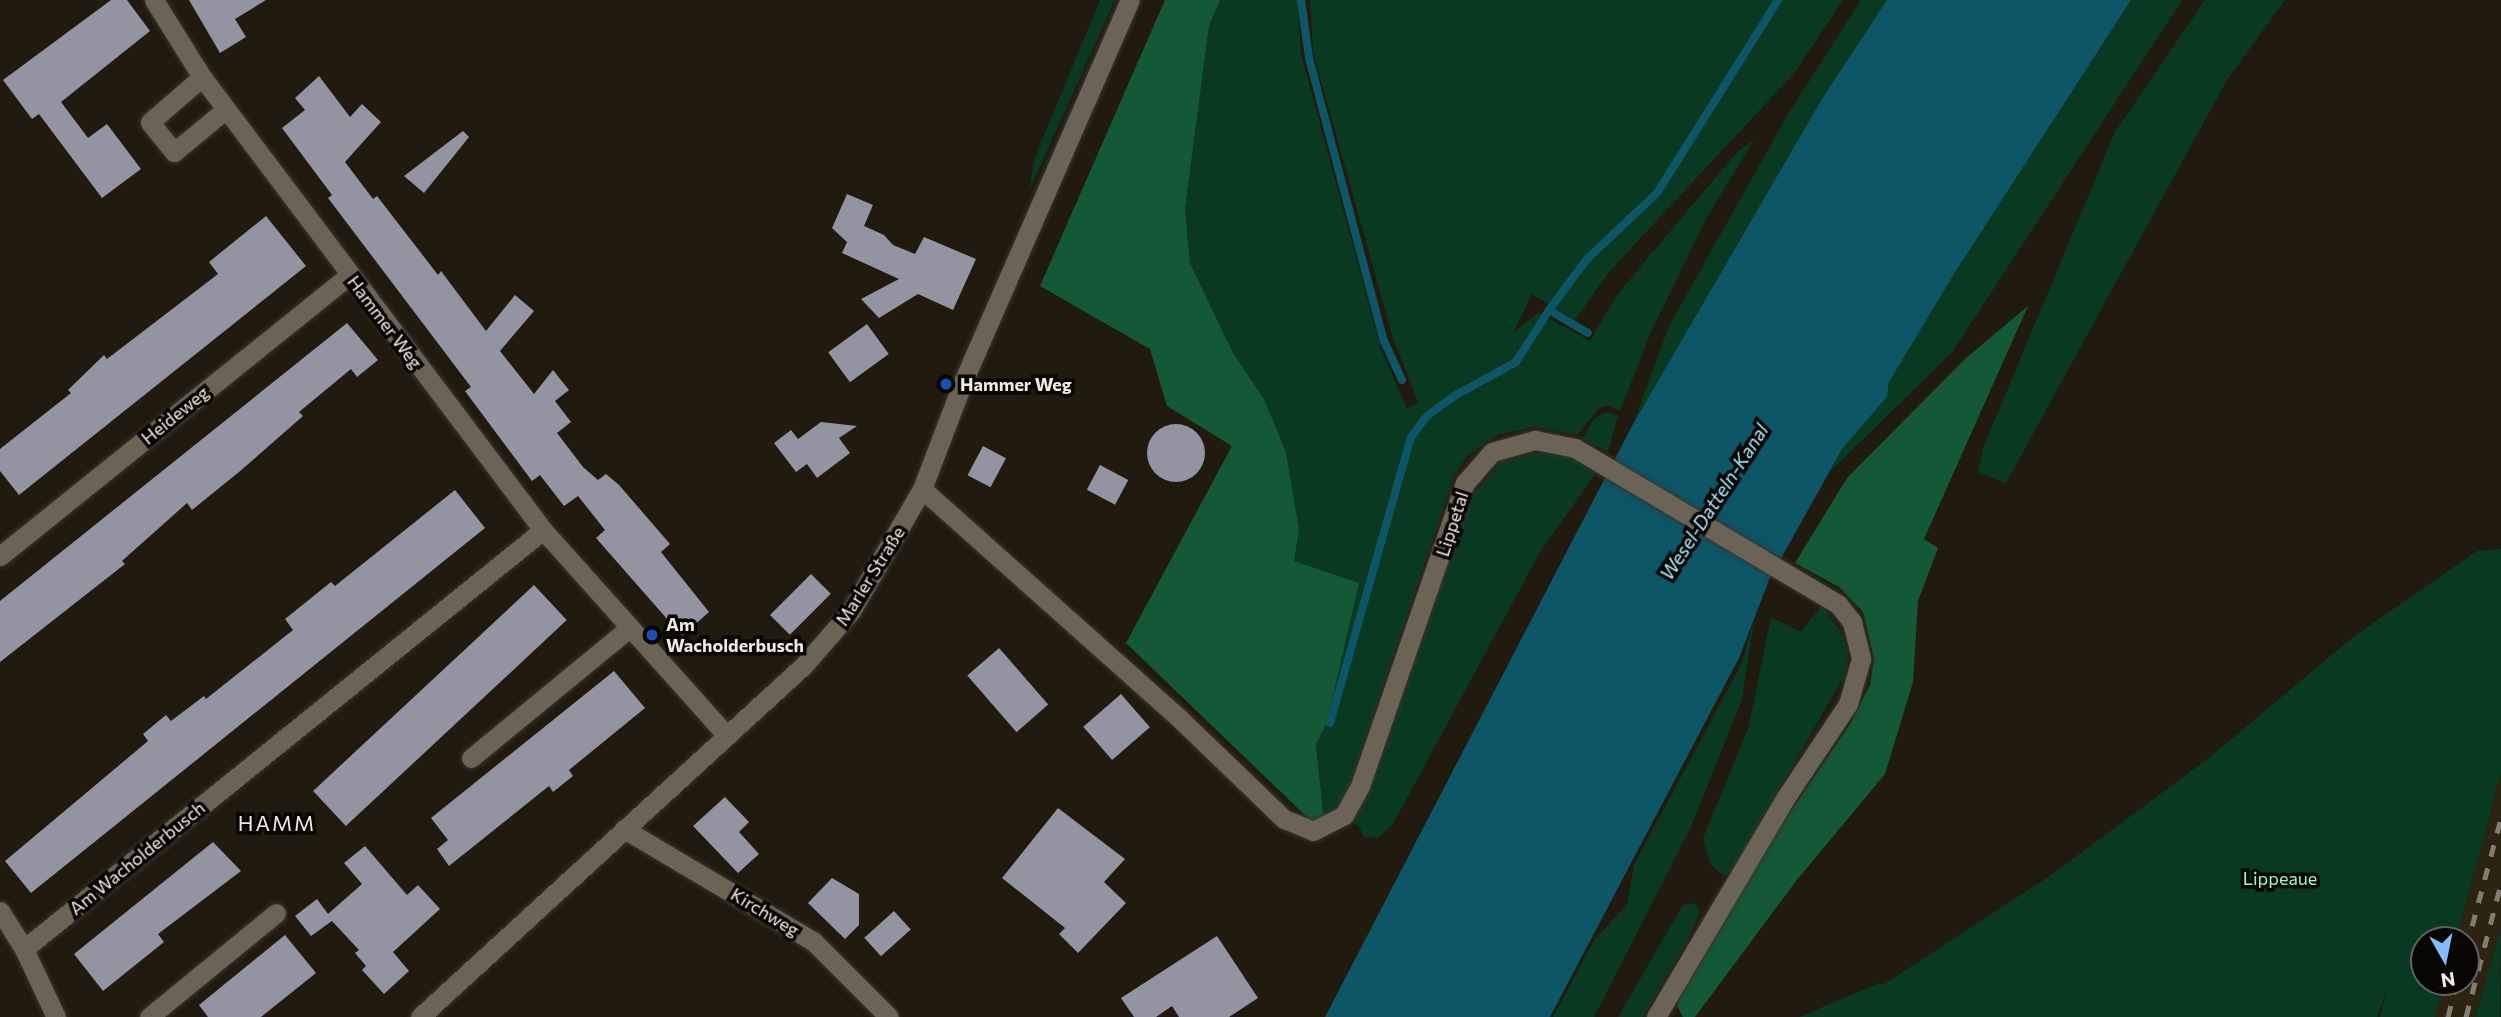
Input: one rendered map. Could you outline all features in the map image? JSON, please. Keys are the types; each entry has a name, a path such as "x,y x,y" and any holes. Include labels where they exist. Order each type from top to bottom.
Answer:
{"street":[{"name":"Hammer Weg","path":"154,0 202,78 543,530 628,629 727,736"},
{"name":"Marler Straße","path":"420,1017 804,665 851,611 922,489 962,384 1130,0"},
{"path":"202,78 150,122 174,152 226,110"},
{"name":"Heideweg","path":"0,555 350,275"},
{"name":"Lippetal","path":"922,489 1180,719 1284,819 1313,831 1323,830 1345,816 1360,786 1460,495 1477,466 1492,452 1535,440 1575,447 1796,576 1838,604 1852,622 1861,659 1848,704 1786,797 1656,1017"},
{"name":"Am Wacholderbusch","path":"24,949 543,530"},
{"path":"471,758 628,629"},
{"name":"Kirchweg","path":"624,829 813,942 889,1017"},
{"path":"0,911 24,949 56,1017"},
{"path":"149,1017 276,913"}],"shaded area":[{"path":"2501,773 2501,929 2475,1017 2435,1017 2441,996 2480,996 2480,926 2460,926"}],"green space":[{"path":"1100,0 1115,0 1029,191 1035,157"},
{"path":"1165,0 1220,0 1209,26 1185,209 1190,263 1233,353 1264,399 1286,453 1299,530 1294,561 1359,583 1327,722 1316,745 1324,821 1311,821 1126,643 1232,446 1167,406 1150,349 1040,286"},
{"path":"1220,0 1298,0 1301,54 1381,349 1407,409 1418,402 1393,338 1313,52 1310,0 1843,0 1795,72 1609,272 1575,320 1532,294 1513,333 1538,313 1590,341 1615,298 1641,266 1738,151 1754,140 1707,217 1650,334 1620,411 1608,405 1599,408 1577,435 1534,427 1497,435 1468,455 1454,476 1352,779 1342,805 1324,821 1316,745 1327,721 1293,561 1299,530 1264,399 1233,353 1190,263 1185,209 1209,26"},
{"path":"1861,0 1887,0 1823,97 1633,424 1669,326 1787,116"},
{"path":"2131,0 2182,0 1953,351 1829,473 1842,449 1887,397 1889,382 1954,274"},
{"path":"2205,0 2285,0 2227,80 2006,483 1978,473 1983,448 2115,132"},
{"path":"2028,306 1924,539 1938,548 1918,601 1913,682 1885,774 1796,881 1695,1017 1683,1017 1677,1006 1683,989 1771,840 1850,724 1870,685 1874,658 1863,612 1839,587 1795,563 1847,478 1966,358"},
{"path":"1605,412 1618,416 1608,452 1582,439 1594,419"},
{"path":"1535,453 1571,457 1596,473 1540,552 1393,824 1378,838 1364,837 1359,826 1349,822 1475,492 1500,462"},
{"name":"Lippeaue","path":"2501,549 2501,773 2460,926 2410,926 2410,996 2441,996 2435,1017 2380,1017 2387,990 2377,1017 1799,1017 1879,983 1883,985 2054,873 2210,757 2353,637 2477,551"},
{"path":"1822,605 1843,635 1848,656 1845,675 1733,869 1724,876 1710,864 1703,838 1748,729 1771,617 1801,632"},
{"path":"1754,619 1742,700 1690,829 1594,1017 1553,1017 1595,939 1627,905 1634,865 1742,663"},
{"path":"1696,903 1700,912 1688,940 1643,1017 1618,1017 1683,905"},
{"path":"2501,929 2500,1017 2475,1017"}],"water":[{"name":"Wesel-Datteln-Kanal","path":"1887,0 2131,0 1954,274 1889,382 1887,397 1842,449 1769,580 1739,658 1550,1017 1325,1017 1633,424 1823,97"}],"building":[{"path":"111,0 127,0 150,31 61,102 88,138 107,124 141,169 102,198 39,114 32,119 3,80"},
{"path":"189,0 266,0 235,19 246,37 220,53"},
{"path":"319,76 350,117 362,104 381,122 345,162 373,199 377,196 438,275 441,271 486,331 515,295 534,311 500,351 534,394 553,370 569,390 555,401 571,422 557,433 583,467 598,480 606,474 619,485 670,544 661,552 709,612 682,636 596,538 605,530 578,496 564,506 540,475 532,481 465,391 471,387 328,198 332,195 282,128 305,110 295,98"},
{"path":"463,131 469,137 424,193 404,176"},
{"path":"847,194 873,205 864,226 884,235 893,245 915,254 924,237 976,259 953,310 918,294 879,318 861,299 899,279 842,253 847,242 832,228"},
{"path":"266,216 306,266 19,495 0,471 0,449 71,393 68,390 104,355 107,359 218,274 209,262"},
{"path":"347,323 378,360 357,377 351,369 299,412 303,416 239,472 192,510 187,503 122,561 125,564 0,662 0,601"},
{"path":"867,324 889,354 850,382 828,352"},
{"path":"821,422 857,426 839,438 850,453 817,478 807,464 796,472 774,443 791,430 798,439"},
{"path":"1176,424 1187,426 1200,437 1205,453 1203,464 1192,477 1176,482 1165,480 1152,469 1147,453 1149,442 1160,429"},
{"path":"983,446 1006,458 990,487 968,475"},
{"path":"1100,465 1128,480 1115,505 1087,490"},
{"path":"455,490 485,528 31,893 5,861 148,741 143,734 166,715 171,721 204,696 206,699 293,630 285,619 331,582 335,586"},
{"path":"811,574 831,594 790,635 770,615"},
{"path":"534,585 567,620 346,826 313,791"},
{"path":"999,648 1048,705 1017,732 967,676"},
{"path":"614,671 645,708 569,770 573,776 553,792 549,786 449,866 437,849 448,840 431,818"},
{"path":"1121,694 1150,727 1112,760 1083,727"},
{"path":"725,797 749,822 739,832 759,854 738,873 693,826"},
{"path":"1058,808 1125,859 1104,882 1126,903 1078,953 1059,934 1065,928 1002,878"},
{"path":"213,842 241,871 158,934 164,942 103,991 74,954"},
{"path":"365,846 407,895 418,885 440,909 393,952 409,971 384,994 362,970 366,966 355,953 359,950 332,921 311,936 295,916 317,899 328,914 362,884 344,863"},
{"path":"832,878 859,894 859,925 845,939 808,903"},
{"path":"894,911 911,930 881,956 864,938"},
{"path":"285,935 316,973 261,1017 208,1017 199,1005"},
{"path":"1217,936 1258,998 1229,1017 1179,1017 1172,1006 1156,1017 1134,1017 1121,998"}],"waterway":[{"path":"1301,0 1309,58 1384,341 1402,380"},
{"path":"1549,310 1587,259 1657,193 1778,0"},
{"path":"1330,723 1411,437 1427,416 1456,395 1516,362 1549,310 1588,333"}],"railway":[{"path":"2472,926 2501,818"},
{"path":"2466,1017 2501,884"},
{"path":"2448,1017 2453,996"}],"place":[{"name":"Hammer Weg","path":"946,384"},
{"name":"Am Wacholderbusch","path":"652,635"}],"district":[{"name":"HAMM","path":"277,823"}]}
